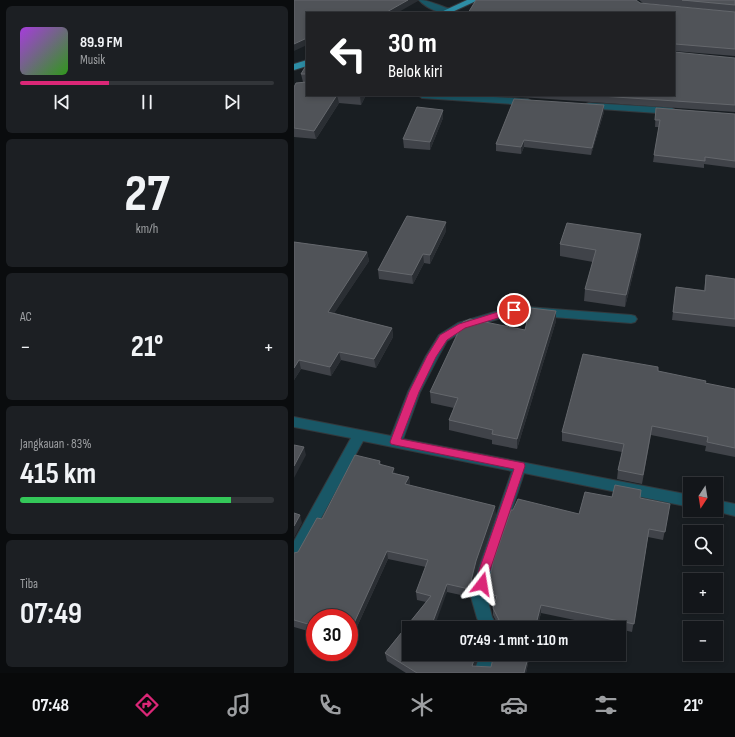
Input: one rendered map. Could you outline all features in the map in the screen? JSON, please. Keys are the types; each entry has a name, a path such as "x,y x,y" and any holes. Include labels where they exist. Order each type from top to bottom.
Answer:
{"main road":[{"path":"445,12 474,0"},
{"path":"294,67 306,63"}],"street":[{"path":"423,0 432,7 445,12"},
{"path":"437,96 540,103"},
{"path":"579,105 680,112"},
{"path":"395,442 414,392 432,356 443,338 462,326 514,310 631,319"},
{"path":"294,422 683,500"},
{"path":"294,555 359,435"},
{"path":"486,621 479,597 485,570 520,466"},
{"path":"723,507 735,510"},
{"path":"482,673 486,661"}],"building":[{"path":"294,0 408,0 387,12 306,12 306,38 294,44"},
{"path":"476,0 636,0 640,3 735,12 735,49 675,44 675,12 469,12"},
{"path":"682,0 735,0 735,5"},
{"path":"675,52 735,58 735,105 601,96 675,96"},
{"path":"306,66 306,74 301,74"},
{"path":"306,82 306,96 336,96 314,131 294,128 294,87 296,83"},
{"path":"514,99 604,105 592,148 524,140 521,147 496,144"},
{"path":"417,107 443,110 430,142 403,139"},
{"path":"656,108 735,114 735,161 705,157 705,161 654,155 660,120 655,120"},
{"path":"407,216 446,222 430,255 423,254 412,275 378,270"},
{"path":"567,223 641,234 626,295 585,289 596,250 560,244"},
{"path":"294,242 367,252 328,312 392,328 374,359 339,352 330,367 299,360 294,368"},
{"path":"706,275 735,279 735,319 673,312 676,287 705,291"},
{"path":"530,308 556,311 517,439 492,434 493,430 449,420 458,398 430,392 463,322 470,319 525,330"},
{"path":"583,354 658,367 658,371 735,389 735,448 707,442 708,437 652,426 643,475 618,470 624,444 562,432"},
{"path":"294,445 304,447 294,466"},
{"path":"355,455 380,461 379,464 394,468 392,473 409,477 405,484 495,506 476,561 469,589 447,584 433,621 411,621 431,596 416,592 428,560 387,551 358,614 358,609 306,609 306,623 294,620 294,553 298,552 317,518 322,519"},
{"path":"615,485 641,490 640,498 670,504 665,532 649,529 634,624 626,622 626,621 619,621 541,605 537,621 494,621 499,620 493,608 497,596 490,594 488,589 493,562 511,510 513,510 518,499 579,514 585,492 612,497"},
{"path":"294,513 300,515 294,526"},
{"path":"402,632 402,661 474,661 472,666 491,667 492,661 527,661 524,673 417,673 385,653"}],"route":[{"path":"482,584 485,570 520,466 395,442 414,392 443,338 462,326 514,310"}]}
